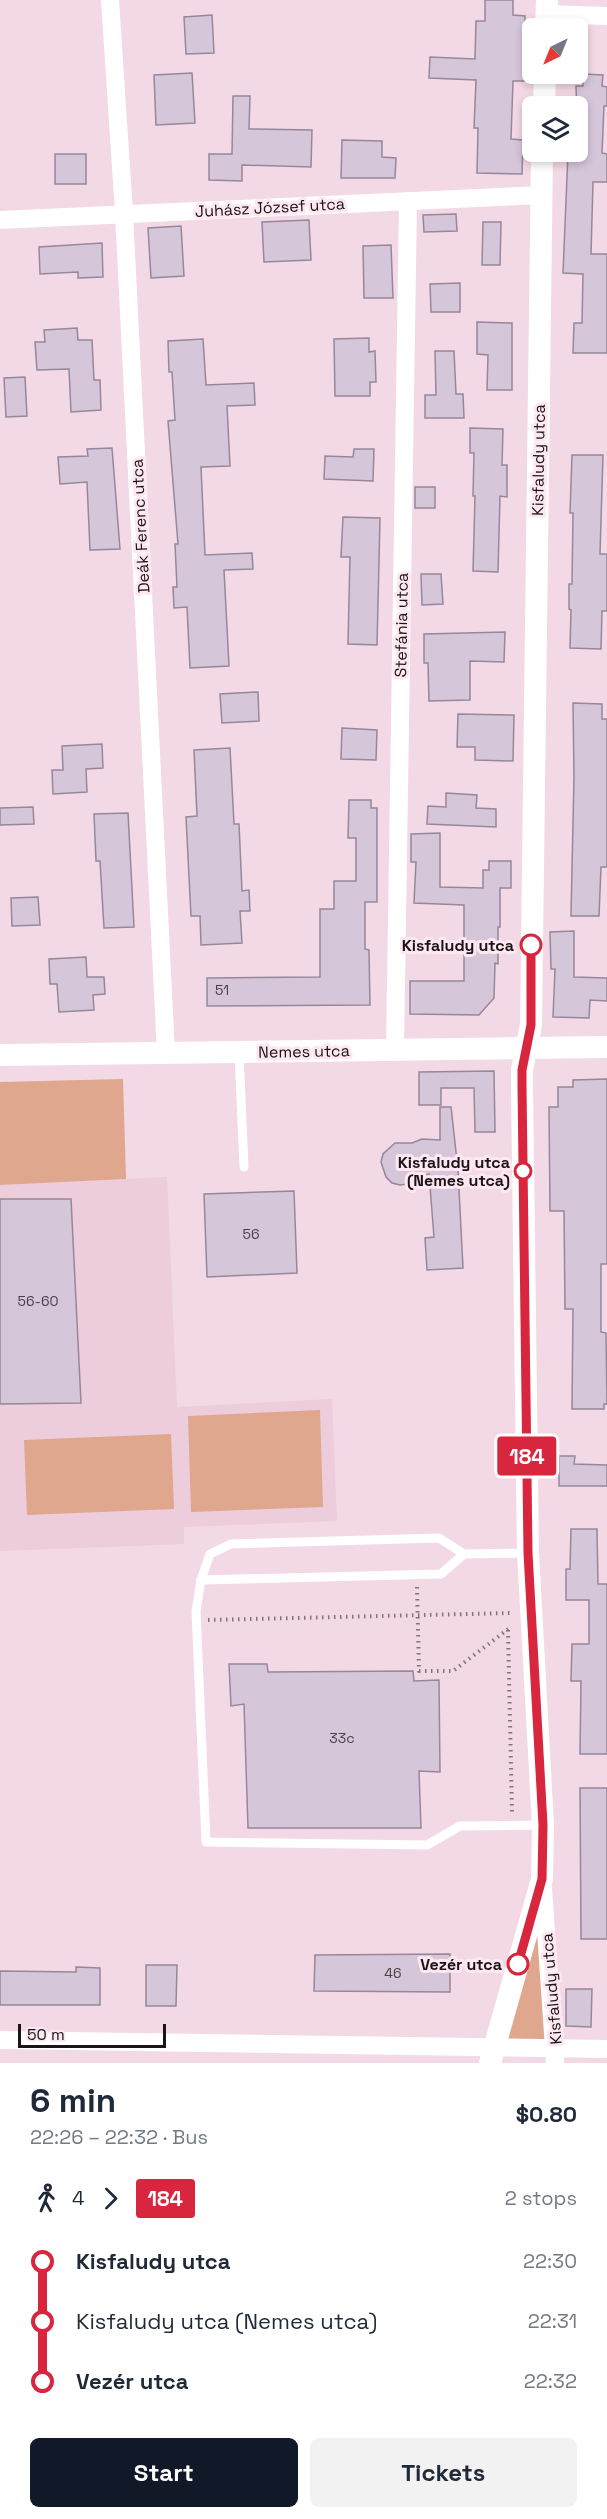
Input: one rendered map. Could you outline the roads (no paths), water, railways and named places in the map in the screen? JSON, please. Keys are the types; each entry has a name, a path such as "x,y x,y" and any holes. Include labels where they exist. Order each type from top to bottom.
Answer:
{"street":[{"name":"Deák Ferenc utca","path":"110,0 124,213 166,1053"},
{"path":"547,14 607,15"},
{"name":"Kisfaludy utca","path":"542,162 531,1025 522,1086 528,1553 543,1825 542,1879 556,2056"},
{"name":"Juhász József utca","path":"0,220 541,195"},
{"name":"Stefánia utca","path":"395,1049 408,201"},
{"name":"Nemes utca","path":"0,1055 607,1047"},
{"path":"492,2056 542,1879"},
{"path":"0,2040 492,2056 556,2056 607,2049"}],"lane":[{"path":"239,1052 244,1167"},
{"path":"528,1553 465,1554 439,1538 231,1544 210,1554 201,1580 196,1620 206,1842 427,1845 460,1826 543,1825"},
{"path":"201,1580 441,1574 465,1554"}],"place":[{"name":"Kisfaludy utca","path":"531,945"},
{"name":"Kisfaludy utca (Nemes utca)","path":"523,1171"},
{"name":"Vezér utca","path":"518,1964"}]}
